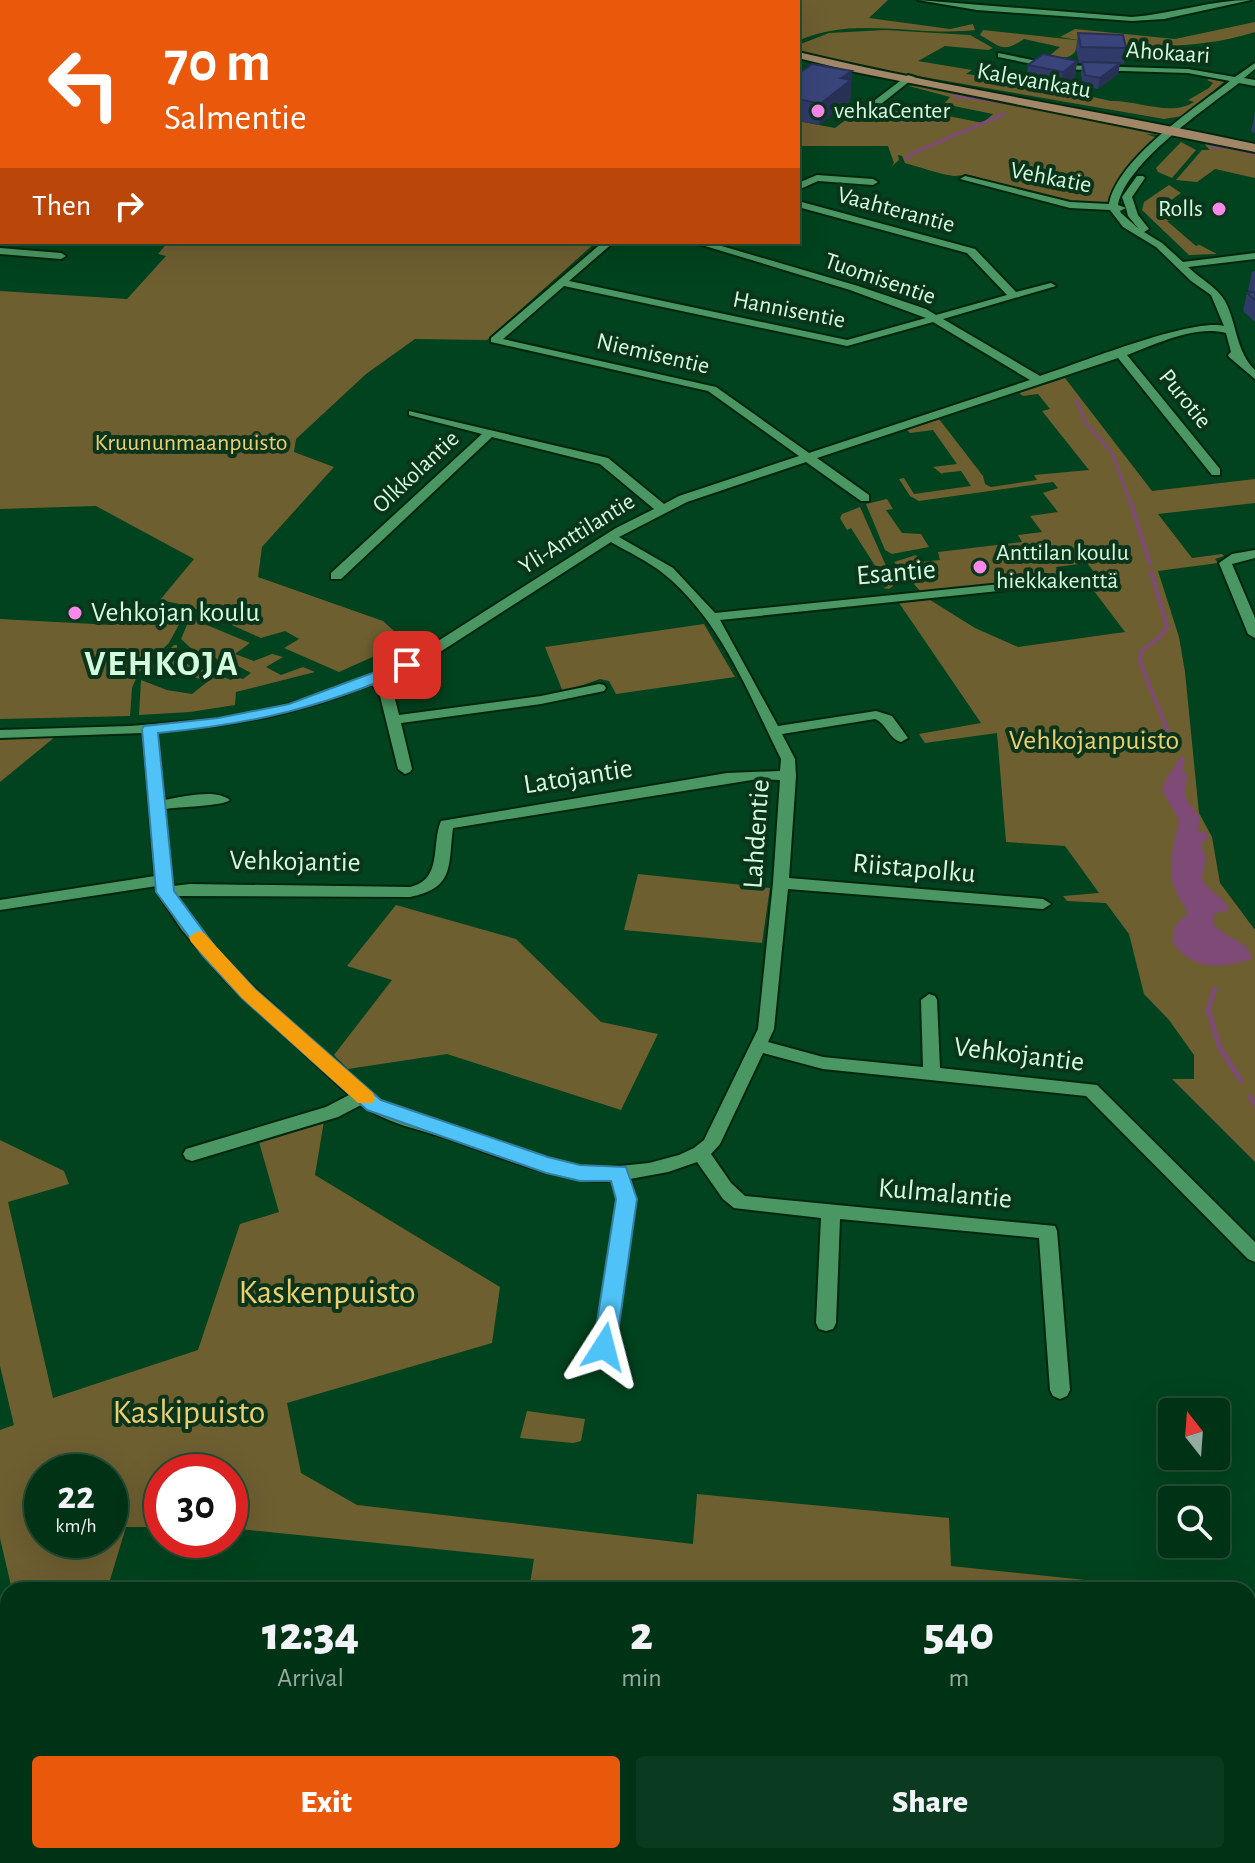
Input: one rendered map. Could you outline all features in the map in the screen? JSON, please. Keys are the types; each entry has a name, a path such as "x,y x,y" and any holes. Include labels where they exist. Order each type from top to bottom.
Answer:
{"main road":[{"name":"Kalevankatu","path":"802,56 909,79 1182,129 1255,146"}],"street":[{"path":"922,0 977,8 1132,19 1164,17 1247,0"},
{"name":"Ahokaari","path":"1001,55 1057,67 1188,71 1255,83"},
{"path":"1255,65 1218,97 1211,109 1182,129 1119,186 1112,200 1113,208 1126,224 1183,265 1206,290 1226,350 1255,376"},
{"path":"878,102 909,79"},
{"path":"1152,240 1130,208 1128,192 1182,129"},
{"path":"800,186 817,178 873,182"},
{"name":"Vehkatie","path":"965,179 1070,205 1130,208"},
{"name":"Vaahterantie","path":"800,205 971,251 1014,296"},
{"path":"562,283 607,244"},
{"name":"Tuomisentie","path":"704,244 854,288 935,318 1038,380"},
{"path":"0,251 61,256"},
{"path":"1183,265 1255,256"},
{"name":"Hannisentie","path":"562,283 834,342 855,342 1051,286"},
{"name":"Niemisentie","path":"562,283 495,340 712,389 865,498"},
{"name":"Yli-Anttilantie","path":"0,734 150,729 218,723 282,711 375,680 442,646 611,537 702,491 1178,335 1221,330"},
{"name":"Purotie","path":"1120,353 1216,472"},
{"path":"413,413 490,433"},
{"name":"Olkkolantie","path":"336,576 490,433 604,461 662,509"},
{"name":"Lahdentie","path":"611,537 668,571 712,617 788,759 781,883 766,1029 706,1150"},
{"path":"1255,554 1236,557 1225,563 1255,634"},
{"name":"Esantie","path":"712,617 1084,578"},
{"path":"375,680 386,691 405,769"},
{"path":"394,720 583,693 599,688"},
{"path":"774,731 876,715 887,719 901,738"},
{"path":"150,729 164,886 209,952 248,994 363,1096 386,1111 546,1165 580,1173 619,1173 684,1162 706,1150"},
{"name":"Latojantie","path":"425,889 439,876 446,824 669,789 714,779 758,774 789,776"},
{"path":"156,806 223,800"},
{"name":"Riistapolku","path":"781,883 1043,904"},
{"name":"Vehkojantie","path":"0,905 164,886 410,892 425,889"},
{"path":"929,1000 932,1074"},
{"name":"Vehkojantie","path":"759,1046 823,1063 1091,1090 1255,1254"},
{"path":"192,1154 332,1112 363,1096"},
{"name":"Kulmalantie","path":"706,1150 712,1166 733,1199 741,1203 1048,1231 1060,1390"},
{"path":"604,1347 627,1199 619,1173"},
{"path":"826,1323 831,1212"}],"green space":[{"path":"800,0 888,0 869,18 950,29 973,24 975,30 862,28 819,33 800,40"},
{"path":"1255,22 1255,32 1207,43 1182,45 1133,46 1060,37 1075,29 1175,39"},
{"path":"885,30 970,35 993,48 945,46 918,61 972,70 966,74 1164,108 1194,102 1188,100 1209,88 1213,83 1207,80 1213,77 1224,82 1183,116 1164,119 800,52 800,44 829,33"},
{"path":"983,30 1139,47 1141,51 1076,49 1069,56 1057,58 1049,56 1060,47 1024,39 1001,47 980,35"},
{"path":"909,86 1044,106 1158,132 1159,135 1146,134 1158,138 1123,176 1108,202 1094,205 1060,202 973,176 942,174 905,163 898,155 899,160 891,167 894,163 888,146 800,146 800,121 835,128 867,104 889,105 886,109 918,115 923,111 983,123 993,114 944,104 950,97"},
{"path":"1208,141 1255,150 1255,178 1215,169 1197,182 1176,180 1202,150 1210,150 1205,145"},
{"path":"1181,142 1196,150 1172,178 1158,172 1156,168"},
{"path":"1169,185 1181,193 1159,209 1171,220 1167,221 1196,246 1199,245 1196,243 1217,254 1189,255 1142,210 1144,202"},
{"name":"Kruununmaanpuisto","path":"166,244 594,244 487,340 415,339 366,374 296,439 294,452 334,467 262,547 258,577 383,621 406,642 339,672 284,648 299,639 285,631 261,638 189,606 160,600 194,559 96,506 0,509 0,291 127,299 166,256 158,254"},
{"name":"Vehkojanpuisto","path":"1065,378 1152,491 1255,479 1255,503 1158,514 1192,558 1224,556 1215,559 1218,563 1158,571 1179,637 1185,672 1199,813 1212,837 1220,883 1255,930 1255,1162 1172,1079 1194,1079 1194,1055 1169,1020 1144,994 1129,934 1106,903 1067,901 1063,896 1099,893 1065,846 1006,842 997,733 925,743 919,734 981,723 897,600 927,598 975,628 1018,647 1125,632 1091,587 1101,581 1087,563 1056,567 1059,575 1035,577 1030,574 1006,581 1006,584 921,592 894,562 916,555 921,562 940,560 938,552 1022,542 1018,535 1042,532 1030,516 1058,512 1043,493 1058,488 1053,482 919,501 910,496 899,479 904,478 914,494 971,486 961,471 943,475 933,467 957,464 933,430 910,433 907,430 939,419 983,476 985,484 991,487 1037,480 1034,475 1089,470 1042,411 1050,409 1038,394 1023,396 1019,393"},
{"path":"887,499 893,509 886,510 902,533 921,534 929,547 892,554 885,550 866,504"},
{"path":"860,507 894,577 893,586 889,589 883,588 888,586 851,528 847,530 840,518 842,514"},
{"path":"150,606 184,615 169,643 139,672 132,688 130,716 0,719 0,619 112,625 115,619 143,621"},
{"path":"190,618 250,643 235,654 254,661 272,654 283,657 266,667 281,675 303,667 315,672 236,692 235,705 139,715 141,680 167,690 192,694 207,682 169,667 159,674 145,673 174,645 177,645 177,656 184,663 231,680 237,677 243,679 251,673 227,660 220,664 216,658 194,651 181,639"},
{"path":"704,624 735,677 616,694 609,681 600,679 563,692 545,647"},
{"path":"55,737 0,782 0,739"},
{"path":"638,874 770,888 762,943 624,930"},
{"path":"396,905 516,939 601,1022 658,1034 621,1110 447,1054 348,1069 334,1055 392,980 347,966"},
{"name":"Kaskenpuisto","path":"324,1121 315,1175 500,1287 492,1343 287,1403 301,1473 357,1505 693,1544 697,1494 949,1518 951,1566 1104,1582 530,1582 534,1559 248,1530 248,1454 144,1454 144,1527 128,1527 128,1454 24,1454 24,1558 117,1558 109,1582 10,1582 0,1538 0,1430 14,1425 0,1366 0,1140 64,1171 69,1184 8,1202 53,1398 198,1350 240,1224 279,1212 259,1142"},
{"path":"527,1411 585,1419 581,1441 520,1438"}],"shaded area":[{"path":"1182,755 1185,761 1182,769 1188,777 1185,794 1200,817 1198,830 1206,833 1208,838 1201,845 1206,858 1202,879 1229,910 1214,914 1213,923 1246,947 1252,959 1218,966 1198,963 1172,942 1175,925 1188,913 1171,876 1172,852 1179,820 1162,791"}],"building":[{"path":"1078,33 1123,35 1126,48 1081,47"},
{"path":"1043,54 1077,61 1063,72 1028,65"},
{"path":"1082,62 1120,63 1100,78 1085,75"},
{"path":"812,64 852,71 841,78 851,80 820,104 800,99 800,73"}],"waterway":[{"path":"954,96 1016,104"},
{"path":"906,159 913,153 1004,114"},
{"path":"1210,147 1226,147 1255,154"},
{"path":"1076,400 1085,422 1112,453 1131,505"},
{"path":"1131,503 1150,564"},
{"path":"1151,572 1167,626 1162,635 1141,651 1140,662 1173,744"},
{"path":"1215,989 1208,1009 1219,1046 1241,1081"},
{"path":"1250,1097 1255,1104"}],"slow traffic":[{"path":"198,937 248,994 366,1098"}],"place":[{"name":"vehkaCenter","path":"818,111"},
{"name":"Rolls","path":"1219,209"},
{"name":"Anttilan koulu hiekkakenttä","path":"980,567"},
{"name":"Vehkojan koulu","path":"75,613"}],"district":[{"name":"VEHKOJA","path":"162,664"}],"route":[{"path":"407,665 375,680 293,708 218,723 150,729 165,892 169,902 209,952 248,994 374,1105 546,1165 580,1173 619,1173 627,1199 604,1347"}],"park label":[{"name":"Kaskipuisto","path":"189,1413"}]}
